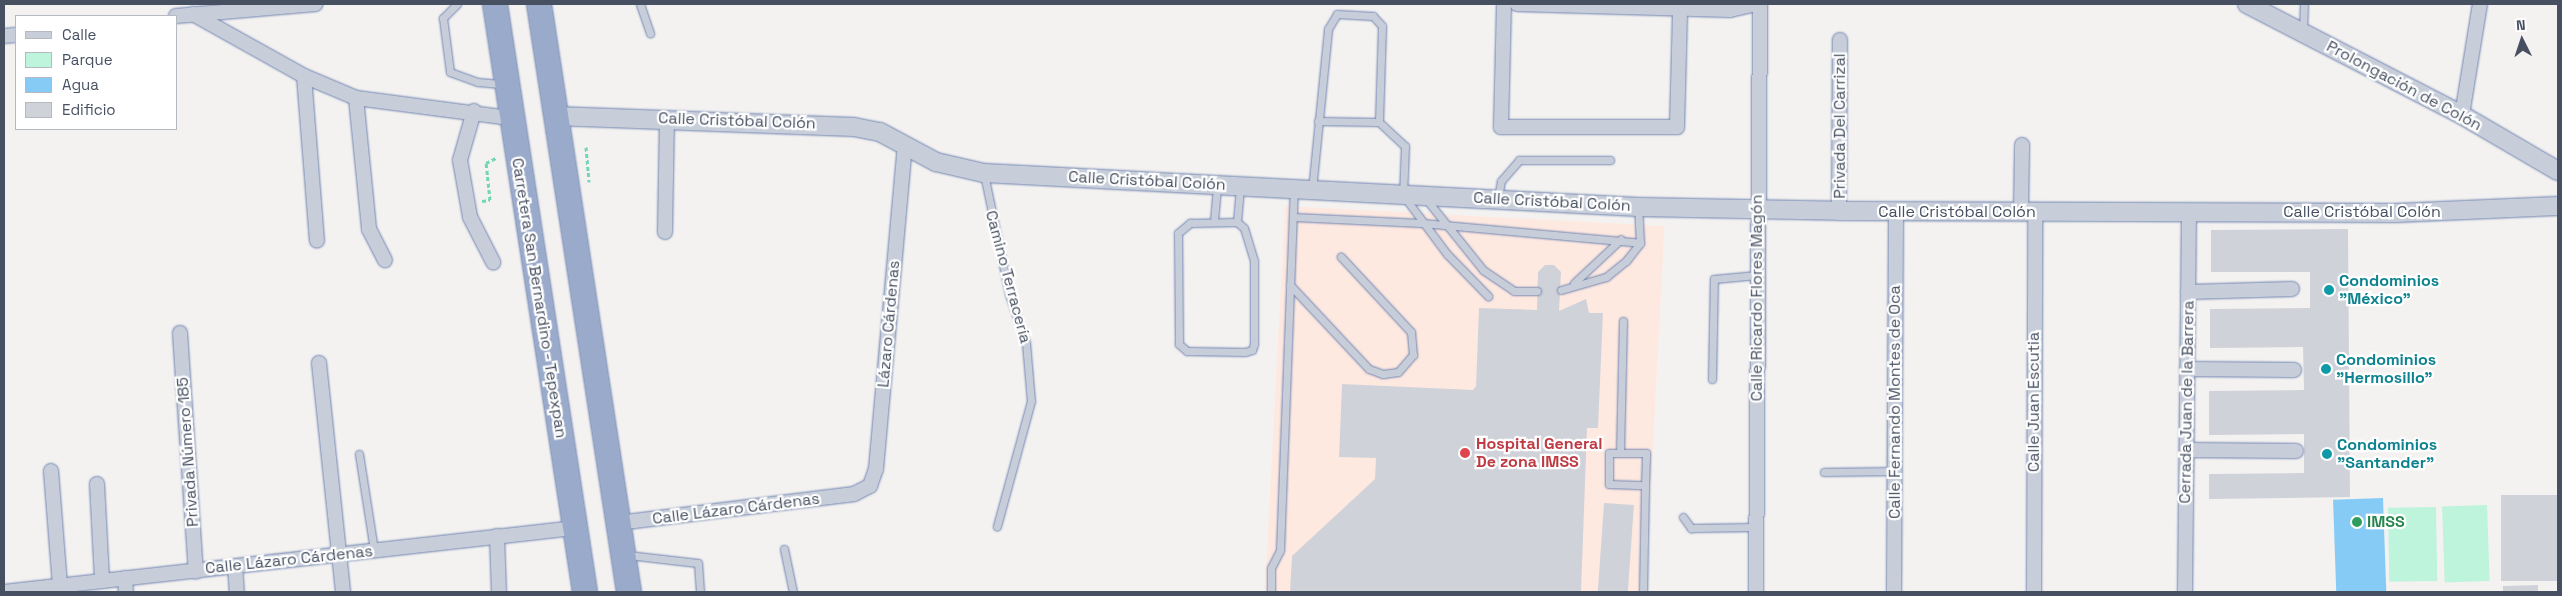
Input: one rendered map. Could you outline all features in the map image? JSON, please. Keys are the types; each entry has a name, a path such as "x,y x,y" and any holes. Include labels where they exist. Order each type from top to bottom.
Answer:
{"highway":[{"name":"Carretera San Bernardino - Tepexpan","path":"494,4 585,592"},
{"path":"539,4 629,592"}],"street":[{"path":"178,16 224,7 315,4"},
{"path":"1504,4 1501,127 1677,127 1680,9"},
{"path":"1517,4 1730,10 1758,4"},
{"name":"Calle Ricardo Flores Magón","path":"1756,592 1758,4"},
{"name":"Prolongación de Colón","path":"2247,4 2462,115 2558,171"},
{"path":"2462,115 2480,4"},
{"path":"193,14 304,76 356,98 511,118"},
{"name":"Privada Del Carrizal","path":"1839,211 1840,40"},
{"path":"304,76 318,240"},
{"path":"356,98 369,229 385,260"},
{"path":"474,112 460,160 470,217 493,262"},
{"name":"Calle Cristóbal Colón","path":"555,116 666,118 854,127 905,144 936,162 984,173 1638,207 1757,211 2474,212 2558,206"},
{"path":"665,232 666,118"},
{"name":"Lázaro Cárdenas","path":"854,494 870,486 876,469 905,144"},
{"name":"Calle Juan Escutia","path":"2022,145 2028,212 2034,592"},
{"name":"Calle Fernando Montes de Oca","path":"1894,592 1896,211"},
{"name":"Cerrada Juan de la Barrera","path":"2185,592 2189,212"},
{"path":"2188,292 2292,289"},
{"name":"Privada Número 185","path":"180,333 196,570"},
{"path":"319,363 343,592"},
{"path":"2187,369 2294,370"},
{"path":"2186,450 2296,451"},
{"path":"51,471 60,586"},
{"path":"97,484 102,581"},
{"name":"Calle Lázaro Cárdenas","path":"618,523 854,494"},
{"name":"Calle Lázaro Cárdenas","path":"4,592 44,590 102,581 126,585 196,570 575,528"},
{"path":"497,536 499,592"},
{"path":"236,566 237,592"}],"lane":[{"path":"457,4 443,18 450,72 478,82 506,85"},
{"path":"640,4 650,33"},
{"path":"2303,34 2304,4"},
{"path":"1312,190 1328,29 1337,14 1373,16 1382,26 1379,122"},
{"path":"1318,121 1379,122 1405,146 1403,194 1422,223 1447,254 1488,296"},
{"path":"1498,200 1501,181 1519,160 1610,160"},
{"name":"Camino Terracería","path":"984,173 1009,294 1026,343 1031,401 997,526"},
{"path":"1214,221 1217,184"},
{"path":"1237,222 1240,185"},
{"path":"1270,592 1271,568 1280,550 1294,189"},
{"path":"1424,197 1483,270 1514,291 1537,291"},
{"path":"1561,290 1606,277 1626,262 1640,243 1638,207"},
{"path":"1293,217 1444,224 1621,239 1640,243"},
{"path":"1214,221 1237,222 1244,228 1254,261 1254,344 1245,352 1187,351 1179,344 1178,233 1190,224 1214,221"},
{"path":"1574,283 1621,239"},
{"path":"1290,285 1370,369 1383,374 1398,372 1413,355 1411,332 1341,257"},
{"path":"1712,379 1714,279 1757,275"},
{"path":"1620,453 1623,321"},
{"path":"1643,592 1646,453 1609,453 1608,484 1645,485"},
{"path":"359,454 374,550"},
{"path":"1824,472 1894,471"},
{"path":"1683,517 1691,528 1756,527"},
{"path":"784,549 793,592"},
{"path":"623,554 698,563 700,592"}],"path":[{"path":"480,193 481,201 490,200 486,163 515,148"}],"shaded area":[{"name":"Hospital General De zona IMSS","path":"1285,206 1664,226 1645,592 1265,592"}],"green space":[{"path":"2487,505 2490,581 2445,583 2442,507"},
{"path":"2436,507 2437,581 2389,582 2388,508"}],"water":[{"path":"2383,498 2386,592 2336,592 2333,500"}],"building":[{"path":"2348,229 2350,497 2209,499 2209,474 2304,473 2304,434 2209,435 2209,391 2304,390 2303,347 2210,348 2210,309 2310,308 2310,272 2211,272 2211,230"},
{"path":"1545,265 1554,265 1561,272 1559,311 1586,299 1589,313 1603,313 1598,428 1587,428 1581,592 1290,592 1292,556 1375,479 1376,458 1339,457 1342,384 1473,390 1476,386 1479,308 1537,310 1538,272"},
{"path":"2501,495 2558,495 2558,581 2501,581"},
{"path":"1604,503 1634,505 1628,592 1598,592"},
{"path":"2538,585 2538,592 2503,592 2503,586"}],"place":[{"name":"Condominios \"México\"","path":"2329,290"},
{"name":"Condominios \"Hermosillo\"","path":"2326,369"},
{"name":"Hospital General De zona IMSS","path":"1465,453"},
{"name":"Condominios \"Santander\"","path":"2327,454"},
{"name":"IMSS","path":"2357,522"}]}
